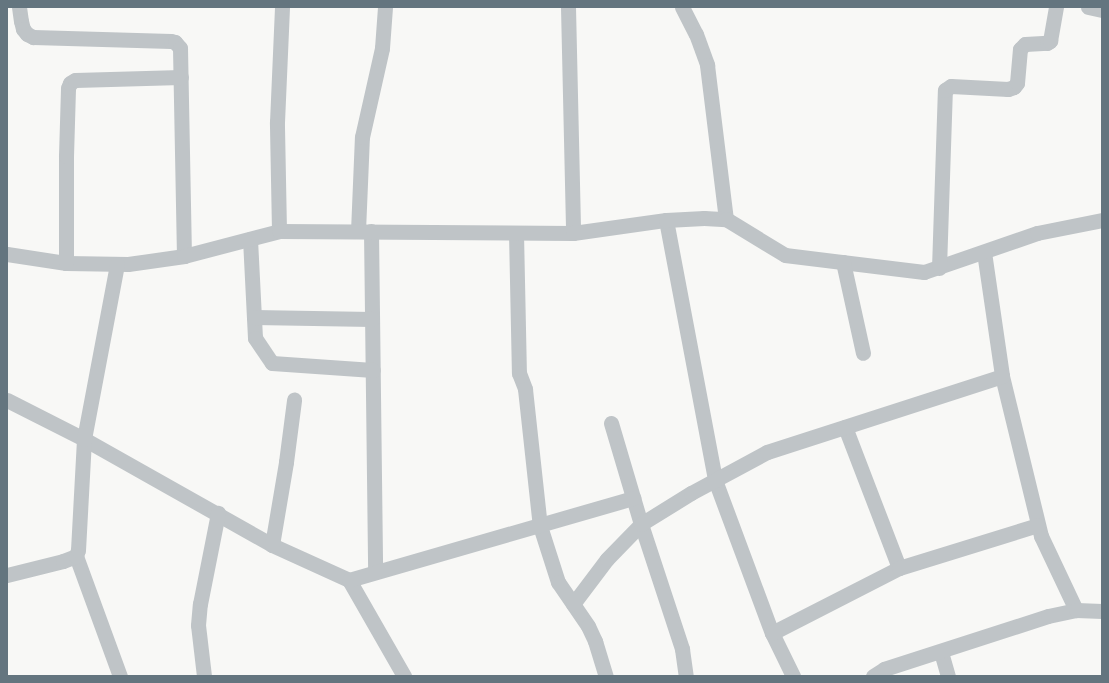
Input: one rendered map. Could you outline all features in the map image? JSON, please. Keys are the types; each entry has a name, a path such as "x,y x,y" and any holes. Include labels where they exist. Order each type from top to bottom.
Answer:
{"street":[{"path":"19,7 23,29 27,34 33,37 175,42 180,48 184,256"},
{"path":"279,231 277,122 282,7"},
{"path":"375,572 372,319 364,231 362,137 382,48 385,7"},
{"path":"568,7 573,233"},
{"path":"682,7 696,34 707,65 726,219"},
{"path":"939,268 945,90 951,86 1008,89 1014,87 1017,83 1020,49 1025,44 1047,43 1050,41 1056,7"},
{"path":"1088,7 1102,10"},
{"path":"66,263 66,156 68,88 70,83 81,80 181,77"},
{"path":"7,254 66,263 128,264 184,256 279,231 573,233 666,220 704,218 726,219 786,255 924,272 1037,233 1102,220"},
{"path":"666,220 715,480 772,633 793,676"},
{"path":"516,233 519,373 525,389 540,526 558,582 588,626 595,641 606,676"},
{"path":"250,238 256,338 272,362 373,370"},
{"path":"984,252 1002,376 1038,525 1041,536 1076,610"},
{"path":"843,262 863,353"},
{"path":"116,264 84,439 79,546 76,556 120,676"},
{"path":"254,317 372,319"},
{"path":"573,604 607,559 641,524 715,480 767,452 1002,376"},
{"path":"7,400 84,439 218,513 272,545 349,580 404,676"},
{"path":"272,545 286,462 294,400"},
{"path":"610,423 682,649 686,676"},
{"path":"845,427 899,568"},
{"path":"349,580 633,498"},
{"path":"204,676 198,625 200,604 218,513"},
{"path":"772,633 899,568 1038,525"},
{"path":"7,575 63,561 76,556"},
{"path":"873,676 884,669 941,652 1048,616 1076,610 1102,610"},
{"path":"941,652 948,676"}]}
